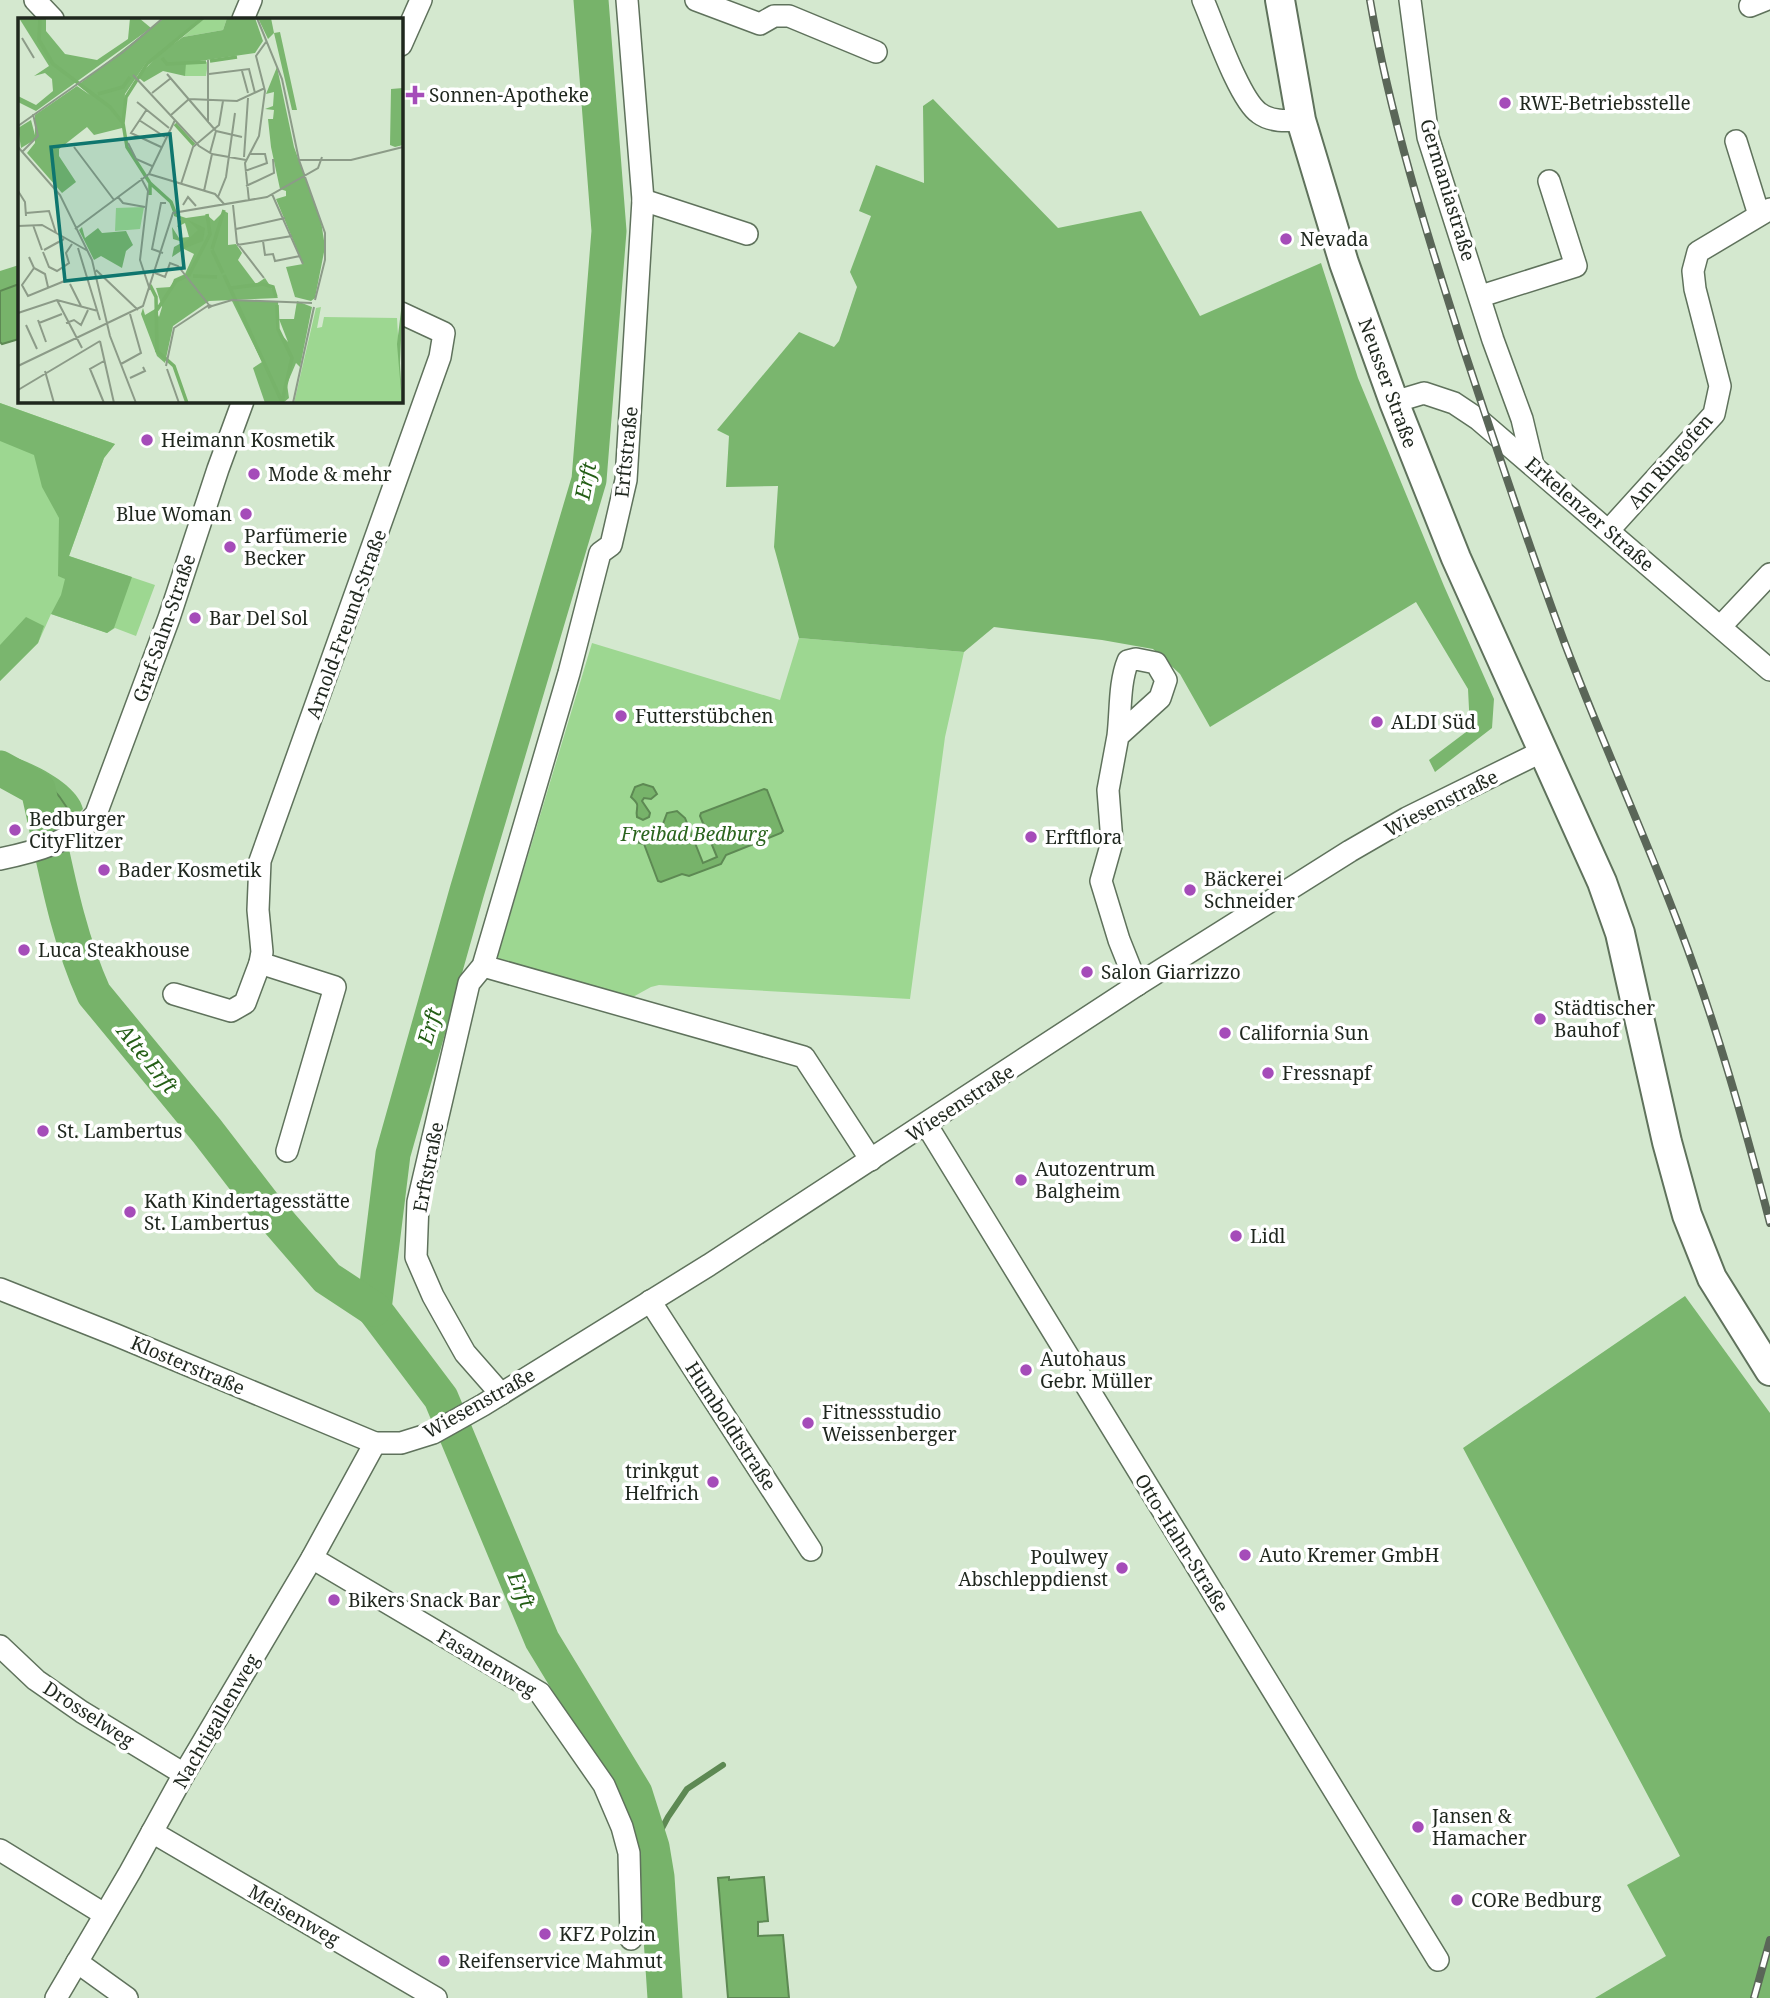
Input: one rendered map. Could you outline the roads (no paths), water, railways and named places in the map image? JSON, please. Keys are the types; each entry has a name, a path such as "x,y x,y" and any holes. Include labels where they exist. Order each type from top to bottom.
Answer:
{"street":[{"path":"35,0 52,18"},
{"path":"243,18 251,0"},
{"path":"402,43 421,0"},
{"name":"Erftstraße","path":"492,1399 433,1296 416,1257 418,1202 469,983 483,965 569,673 600,553 611,545 626,480 643,200 627,0"},
{"path":"696,0 760,24 774,16 789,16 876,52"},
{"path":"1203,0 1244,94 1254,109 1261,115 1280,121 1301,120"},
{"name":"Neusser Straße","path":"1280,0 1301,120 1341,252 1394,402 1456,558 1602,882 1619,933 1667,1142 1687,1214 1713,1278 1768,1368"},
{"name":"Germaniastraße","path":"1410,0 1428,137 1493,340 1522,419 1533,465"},
{"name":"Am Ringofen","path":"1609,530 1714,414 1720,386 1695,289 1693,271 1698,252 1764,212 1736,141"},
{"path":"1481,296 1576,266 1549,181"},
{"path":"643,200 747,234"},
{"name":"Arnold-Freund-Straße","path":"174,994 231,1012 245,1003 260,963 260,861 440,357 444,333 402,313"},
{"name":"Erkelenzer Straße","path":"1394,402 1424,393 1454,403 1533,465 1770,670"},
{"name":"Graf-Salm-Straße","path":"0,859 64,839 87,825 96,814 169,618 243,402"},
{"path":"1721,626 1770,574"},
{"path":"1118,736 1108,790 1112,842 1101,881 1119,940 1138,985"},
{"name":"Wiesenstraße","path":"375,1443 401,1443 433,1433 492,1399 871,1160 1138,985 1407,818 1543,751"},
{"path":"260,963 335,987 287,1151"},
{"path":"483,965 804,1057 871,1160"},
{"name":"Otto-Hahn-Straße","path":"926,1124 1438,1960"},
{"name":"Klosterstraße","path":"0,1289 375,1443"},
{"name":"Humboldtstraße","path":"650,1301 811,1550"},
{"name":"Nachtigallenweg","path":"56,1998 312,1558 375,1443"},
{"name":"Fasanenweg","path":"312,1558 540,1693 604,1785 622,1827 629,1853 631,1939"},
{"name":"Drosselweg","path":"0,1646 36,1681 184,1774"},
{"name":"Meisenweg","path":"152,1832 436,1998"},
{"path":"0,1850 104,1914"},
{"path":"77,1962 127,1998"}],"waterway":[{"name":"Erft","path":"591,0 609,231 589,480 467,891 393,1154 374,1309 441,1398 542,1640 635,1793 652,1847 657,1877 665,1998"},
{"name":"Alte Erft","path":"0,768 38,789 75,945 94,994 264,1205 327,1278 374,1309"},
{"path":"652,1847 687,1789 723,1765"}],"railway":[{"path":"1370,0 1398,130 1462,344 1565,644 1665,891 1705,999 1729,1073 1770,1223"},
{"path":"1754,1998 1770,1940"}],"place":[{"name":"Sonnen-Apotheke","path":"415,95"},
{"name":"RWE-Betriebsstelle","path":"1505,103"},
{"name":"Nevada","path":"1286,239"},
{"name":"Heimann Kosmetik","path":"147,440"},
{"name":"Mode & mehr","path":"254,474"},
{"name":"Blue Woman","path":"246,514"},
{"name":"Parfümerie Becker","path":"230,547"},
{"name":"Bar Del Sol","path":"195,618"},
{"name":"Futterstübchen","path":"621,716"},
{"name":"ALDI Süd","path":"1377,722"},
{"name":"Bedburger CityFlitzer","path":"15,830"},
{"name":"Erftflora","path":"1031,837"},
{"name":"Bader Kosmetik","path":"104,870"},
{"name":"Bäckerei Schneider","path":"1190,890"},
{"name":"Luca Steakhouse","path":"24,950"},
{"name":"Salon Giarrizzo","path":"1087,972"},
{"name":"Städtischer Bauhof","path":"1540,1019"},
{"name":"California Sun","path":"1225,1033"},
{"name":"Fressnapf","path":"1268,1073"},
{"name":"St. Lambertus","path":"43,1131"},
{"name":"Autozentrum Balgheim","path":"1021,1180"},
{"name":"Kath Kindertagesstätte St. Lambertus","path":"130,1212"},
{"name":"Lidl","path":"1236,1236"},
{"name":"Autohaus Gebr. Müller","path":"1026,1370"},
{"name":"Fitnessstudio Weissenberger","path":"808,1423"},
{"name":"trinkgut Helfrich","path":"713,1482"},
{"name":"Auto Kremer GmbH","path":"1245,1555"},
{"name":"Poulwey Abschleppdienst","path":"1122,1568"},
{"name":"Bikers Snack Bar","path":"334,1600"},
{"name":"Jansen & Hamacher","path":"1418,1827"},
{"name":"CORe Bedburg","path":"1457,1900"},
{"name":"KFZ Polzin","path":"545,1934"},
{"name":"Reifenservice Mahmut","path":"444,1961"}],"park label":[{"name":"Freibad Bedburg","path":"694,834"}]}
